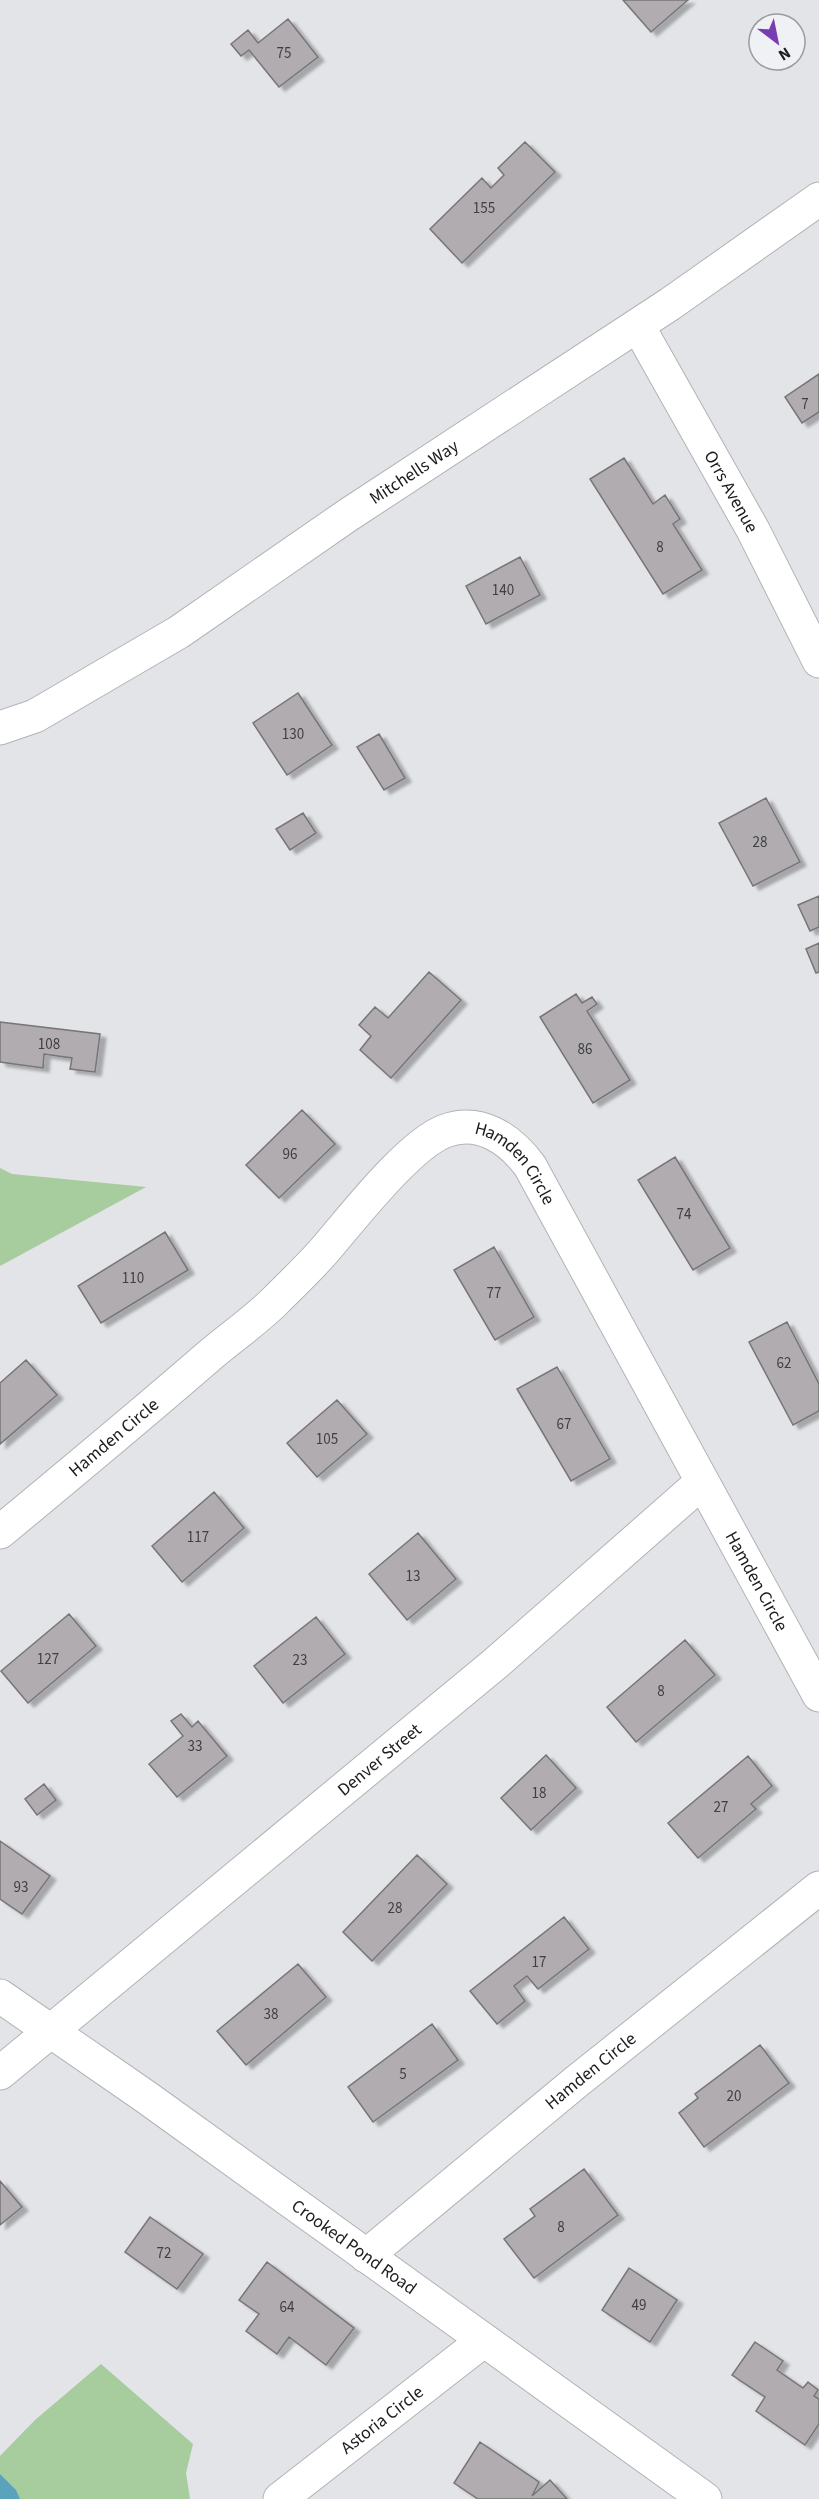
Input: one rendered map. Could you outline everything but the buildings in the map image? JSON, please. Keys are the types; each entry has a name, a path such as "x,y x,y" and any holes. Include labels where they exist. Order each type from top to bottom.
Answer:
{"street":[{"name":"Mitchells Way","path":"0,729 35,716 179,632 348,514 638,326 819,199"},
{"name":"Orrs Avenue","path":"638,326 753,530 819,661"},
{"name":"Hamden Circle","path":"0,1532 274,1303 396,1169 425,1143 442,1132 458,1127 483,1130 504,1137 530,1166 819,1695"},
{"name":"Denver Street","path":"51,2031 496,1663 702,1482"},
{"name":"Hamden Circle","path":"366,2256 576,2082 819,1888"},
{"name":"Crooked Pond Road","path":"0,1996 146,2097 705,2499"},
{"path":"0,2073 51,2031"},
{"name":"Astoria Circle","path":"280,2499 483,2341"}],"green space":[{"path":"0,1168 12,1174 146,1187 0,1266"},
{"path":"101,2364 193,2444 186,2473 190,2499 6,2499 0,2478 0,2456 35,2420"}],"water":[{"path":"0,2474 16,2490 20,2499 0,2499"}]}
